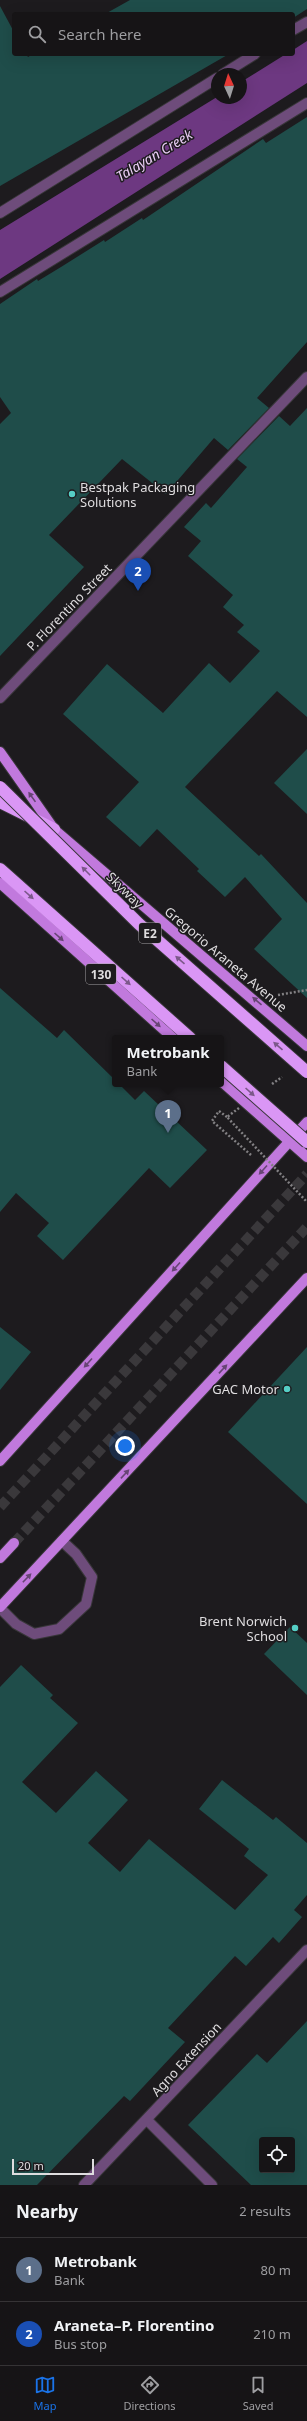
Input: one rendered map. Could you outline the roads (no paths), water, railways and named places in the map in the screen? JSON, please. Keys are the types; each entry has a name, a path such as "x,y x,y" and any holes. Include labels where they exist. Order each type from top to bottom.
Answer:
{"highway":[{"name":"Skyway","path":"0,787 139,924 307,1072"},
{"path":"0,802 54,829"},
{"path":"0,869 187,1035"},
{"path":"224,1069 307,1142"}],"main road":[{"name":"Gregorio Araneta Avenue","path":"0,752 54,829"},
{"name":"Gregorio Araneta Avenue","path":"0,787 54,829 307,1046"},
{"name":"130","path":"0,883 170,1035"},
{"path":"224,1084 307,1157"},
{"path":"0,1461 307,1122"},
{"path":"289,1142 307,1142"},
{"path":"0,1607 307,1278"},
{"path":"0,1558 14,1543"}],"street":[{"path":"295,29 307,22"},
{"path":"233,68 252,56"},
{"path":"0,213 211,82"},
{"path":"0,292 307,103"},
{"name":"P. Florentino Street","path":"0,698 307,377"},
{"path":"0,1607 16,1624 34,1634 59,1628 86,1604 92,1577 76,1554 62,1541"},
{"name":"Agno Extension","path":"84,2185 307,1950"},
{"path":"147,2120 212,2185"}],"water":[{"name":"Talayan Creek","path":"307,41 307,83 0,279 0,230 211,101 211,104 247,104 247,78 283,56 295,56 295,49"}],"tunnel":[{"path":"0,1507 307,1174"},
{"path":"14,1543 307,1227"}],"place":[{"name":"Bestpak Packaging Solutions","path":"72,494"},
{"name":"Araneta–P. Florentino","path":"138,591"},
{"name":"Metrobank","path":"168,1133"},
{"name":"GAC Motor","path":"287,1389"},
{"name":"Brent Norwich School","path":"295,1628"}]}
